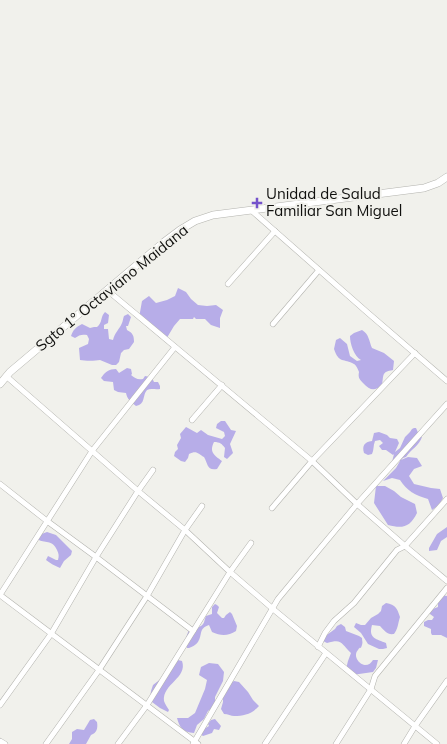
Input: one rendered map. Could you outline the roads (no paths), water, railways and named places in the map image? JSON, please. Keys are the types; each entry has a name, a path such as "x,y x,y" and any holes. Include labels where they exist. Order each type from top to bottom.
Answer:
{"main road":[{"name":"Sgto 1° Octaviano Maidana","path":"0,384 10,372 164,242 195,221 213,215 424,188 438,183 447,177"}],"street":[{"path":"251,210 447,380"},
{"path":"228,284 275,231"},
{"path":"273,324 319,270"},
{"path":"107,290 312,461 357,504 447,581"},
{"path":"175,347 92,451 0,595 147,705 195,743 278,599 357,504 447,404"},
{"path":"272,508 312,461 415,353"},
{"path":"6,376 185,530 273,610 437,744"},
{"path":"192,420 222,385"},
{"path":"0,705 51,634 96,556 138,490 153,470"},
{"path":"0,484 193,630"},
{"path":"318,647 325,633 334,621 354,603 397,550 405,546 447,499"},
{"path":"46,744 99,670 147,596 185,530 202,506"},
{"path":"118,744 147,705 230,572 251,543"},
{"path":"336,744 371,689 375,676 447,588"},
{"path":"265,744 326,653"},
{"path":"404,744 447,681"},
{"path":"0,741 5,744"}],"place":[{"name":"Unidad de Salud Familiar San Miguel","path":"257,203"}]}
